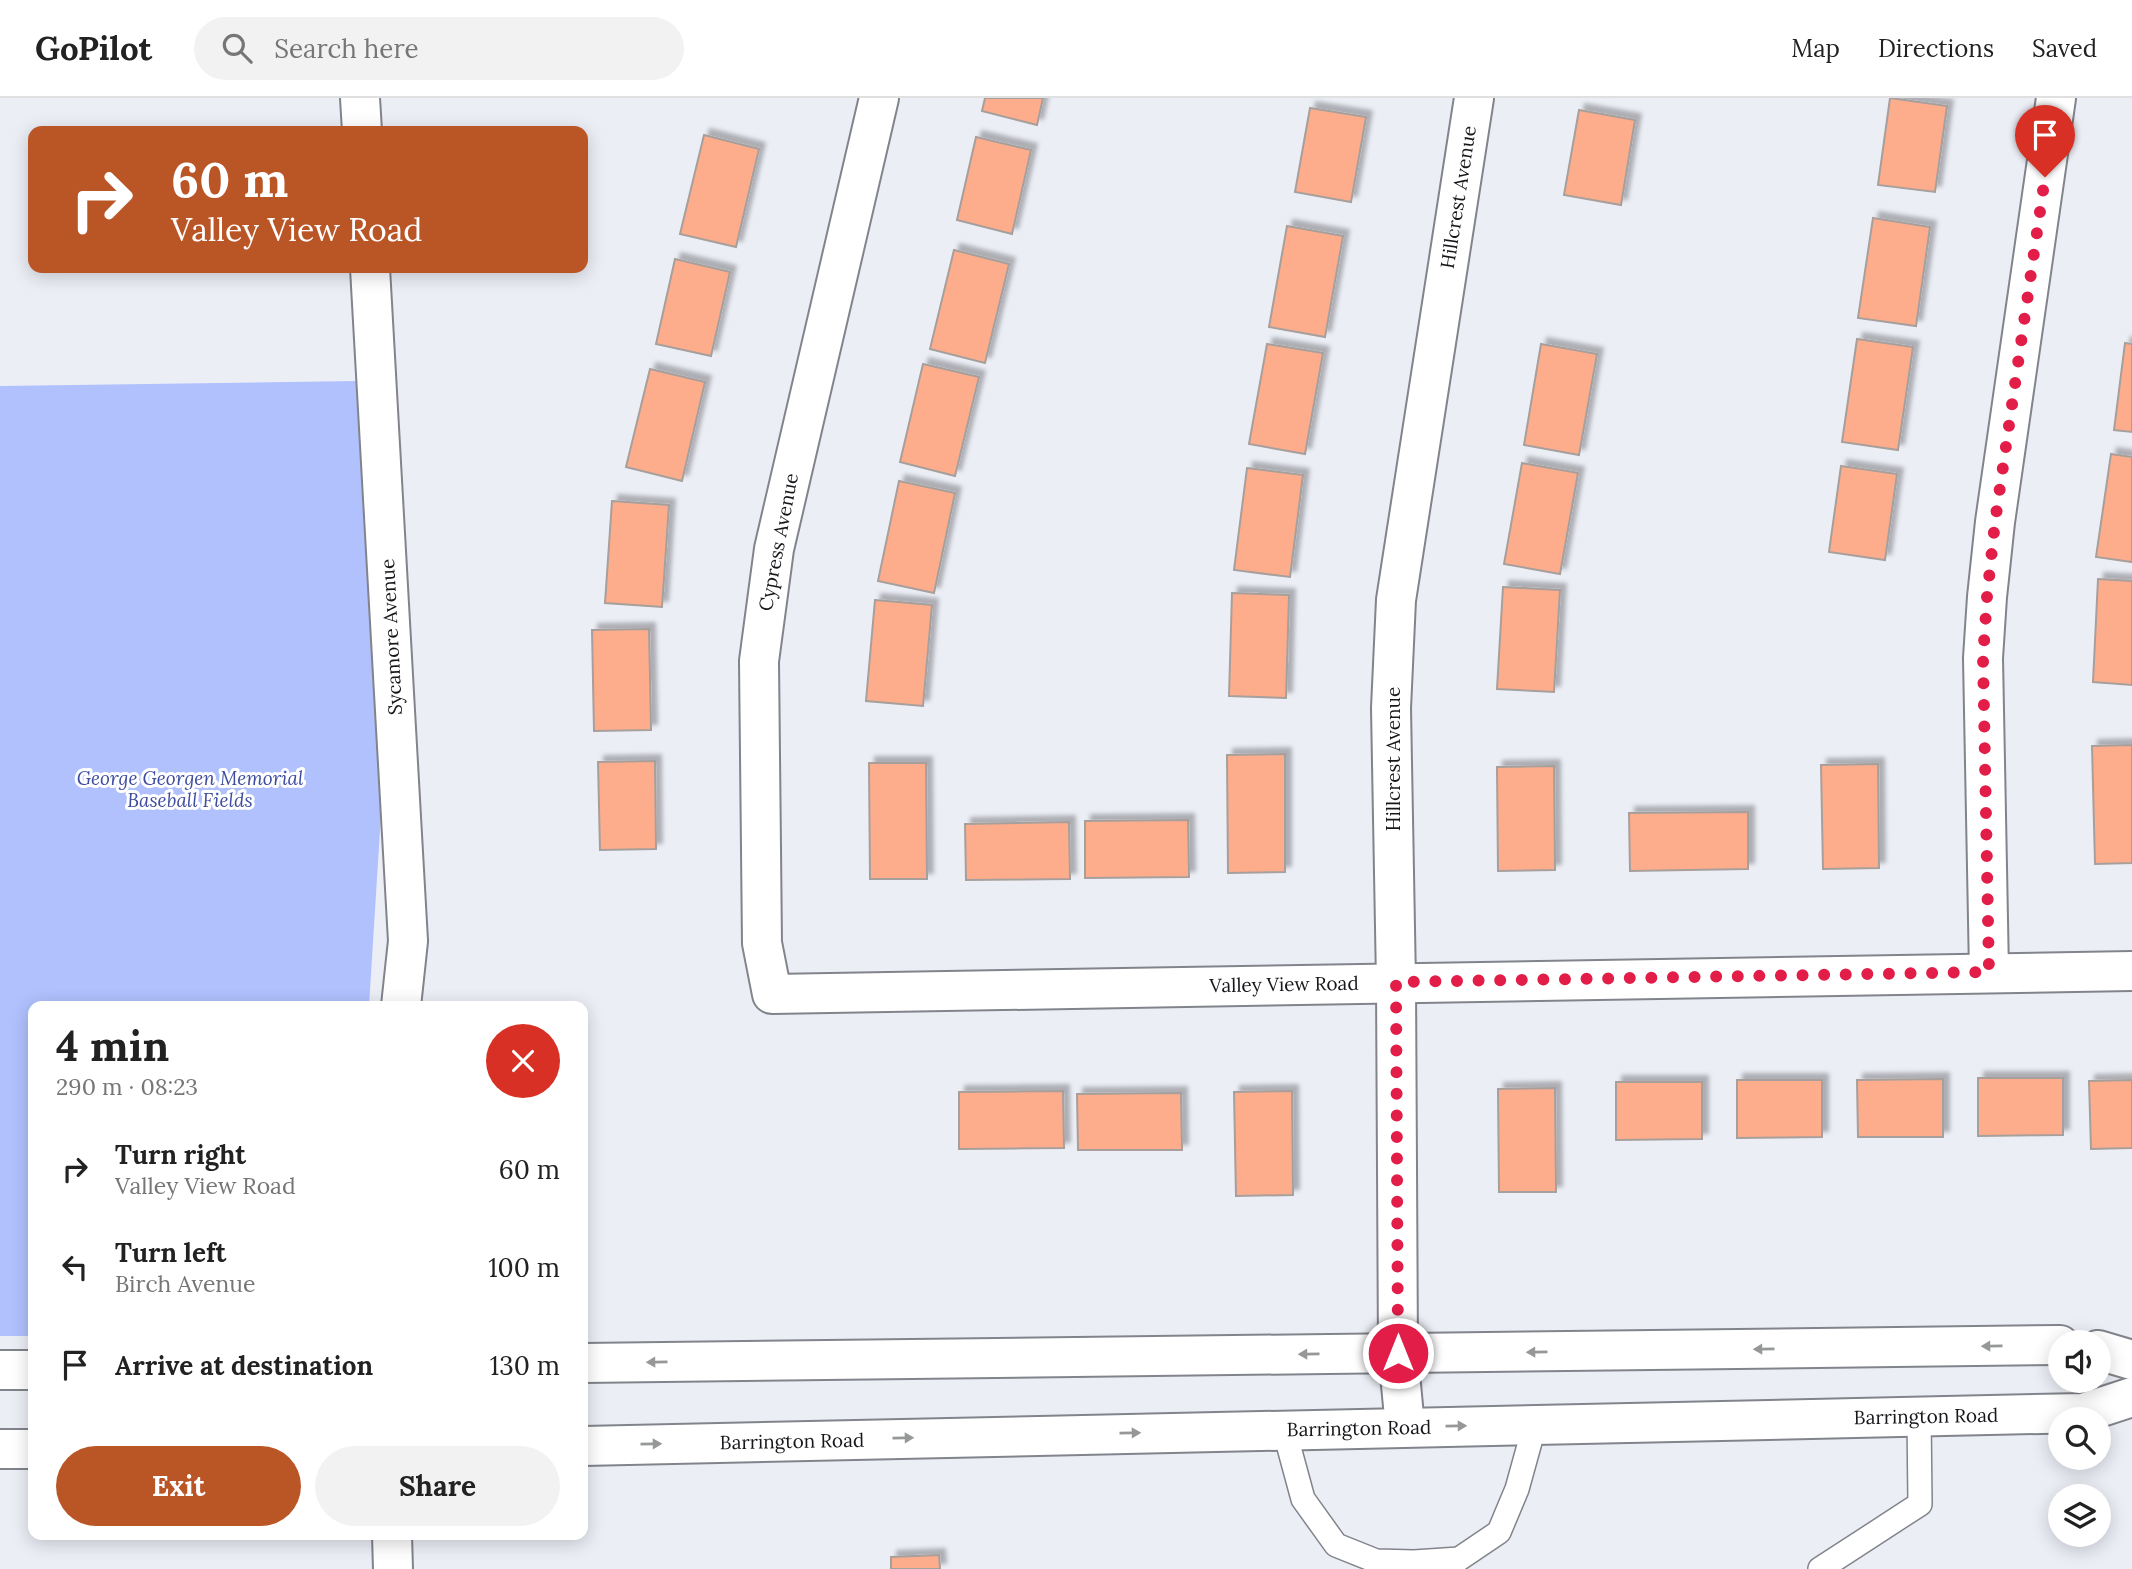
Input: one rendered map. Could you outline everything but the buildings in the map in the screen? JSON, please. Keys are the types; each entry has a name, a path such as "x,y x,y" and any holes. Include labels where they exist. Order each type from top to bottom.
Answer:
{"street":[{"path":"360,98 362,126"},
{"name":"Cypress Avenue","path":"772,994 762,943 759,661 764,613 774,549 879,98"},
{"name":"Hillcrest Avenue","path":"1405,1427 1398,1353 1391,708 1396,600 1474,98"},
{"path":"1989,972 1983,658 1987,597 1995,522 2056,98"},
{"name":"Sycamore Avenue","path":"370,273 408,940 402,1001"},
{"name":"Valley View Road","path":"772,994 2132,971"},
{"path":"588,1363 2048,1345"},
{"path":"2111,1354 2132,1360"},
{"path":"0,1370 28,1370"},
{"name":"Barrington Road","path":"588,1446 2083,1413 2132,1397"},
{"path":"0,1449 28,1449"},
{"path":"392,1540 393,1569"}],"lane":[{"path":"1820,1569 1920,1504 1919,1415"},
{"path":"1284,1429 1303,1499 1336,1545 1376,1560 1414,1562 1459,1559 1499,1532 1517,1489 1535,1424"}],"green space":[{"name":"George Georgen Memorial Baseball Fields","path":"357,381 381,814 369,1001 28,1001 28,1336 0,1336 0,386"}],"route":[{"path":"1398,1353 1396,982 1989,972 1983,658 1987,597 1995,522 2045,177"}]}
